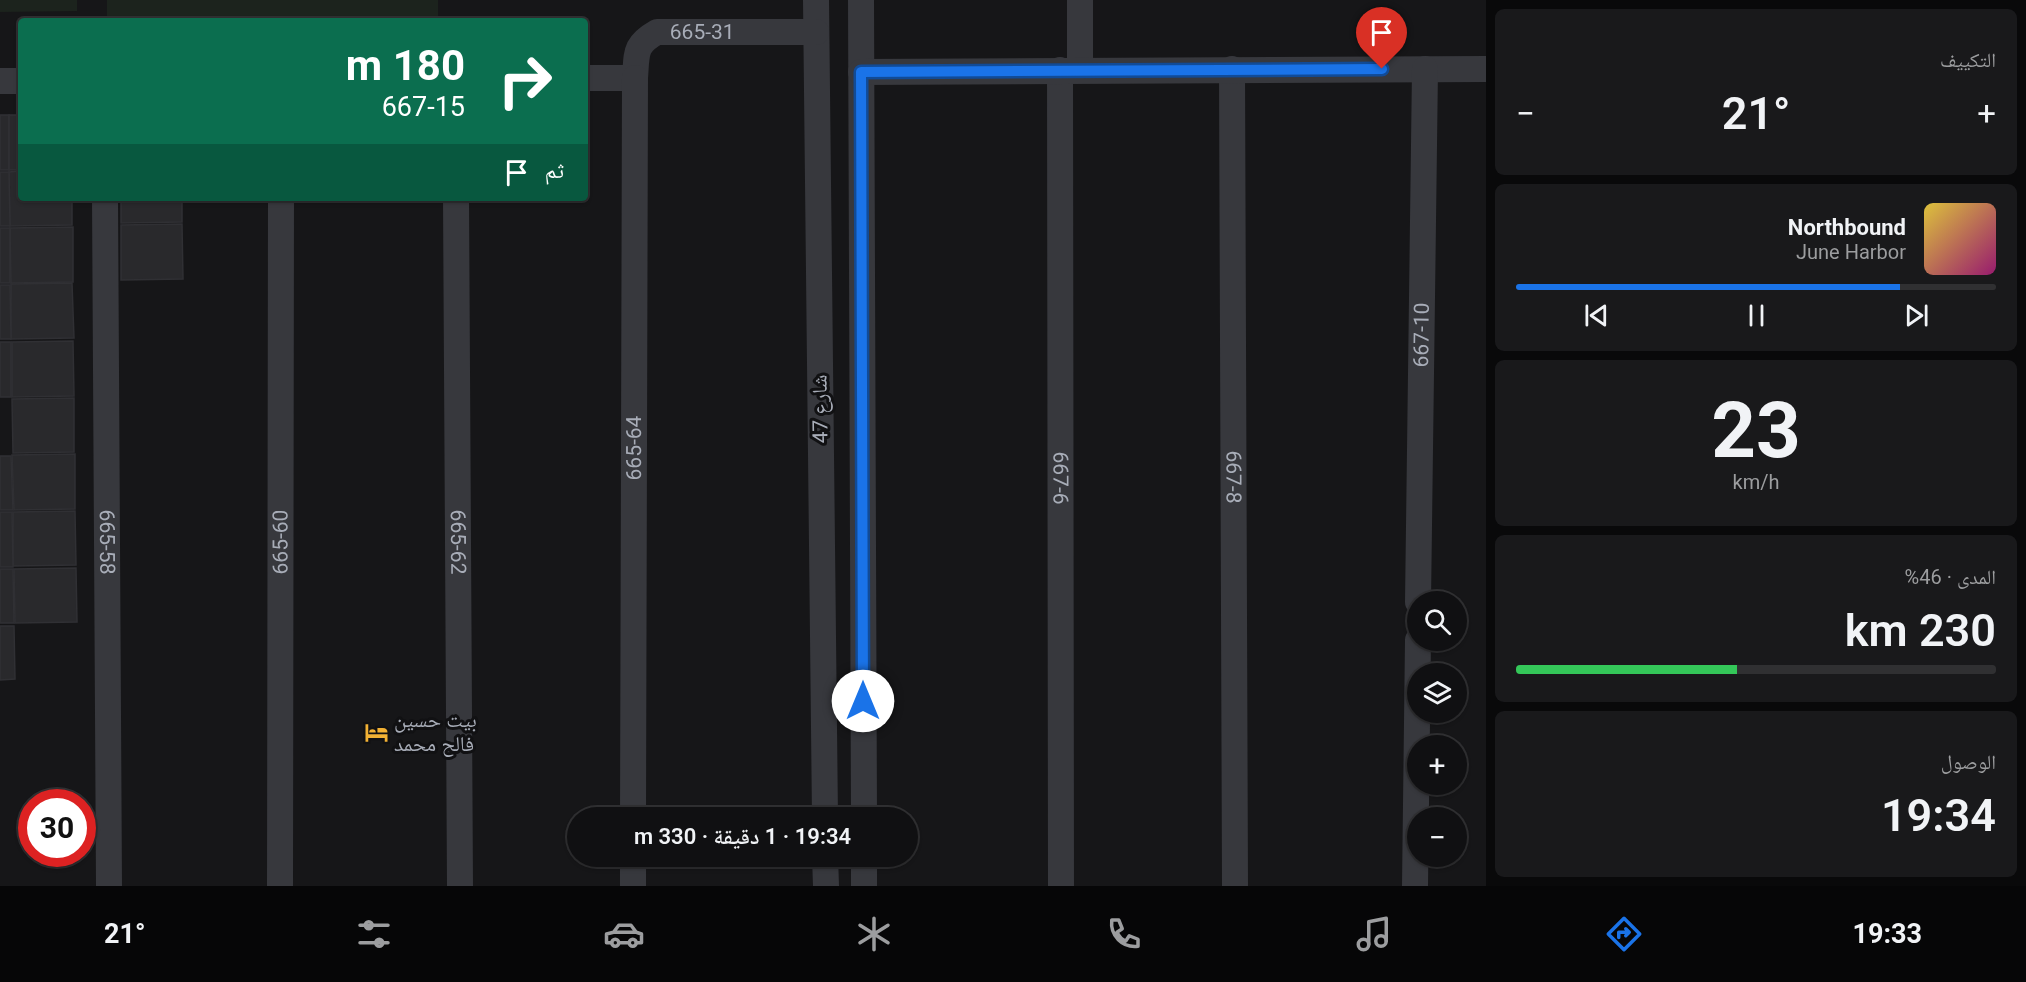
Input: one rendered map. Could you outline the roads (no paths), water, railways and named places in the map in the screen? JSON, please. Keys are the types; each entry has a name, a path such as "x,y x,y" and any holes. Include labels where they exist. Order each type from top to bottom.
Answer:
{"street":[{"name":"شارع 47","path":"816,0 825,807"},
{"name":"شارع 47","path":"861,0 864,807"},
{"name":"667-6","path":"1061,886 1070,70 1080,0"},
{"name":"665-31","path":"635,78 638,52 643,40 657,32 816,32"},
{"name":"667-8","path":"1232,69 1235,886"},
{"name":"667-10","path":"1418,591 1425,69"},
{"path":"861,72 1486,69"},
{"path":"588,78 635,78"},
{"name":"665-64","path":"633,807 635,78"},
{"path":"0,81 18,81"},
{"name":"665-58","path":"105,201 109,886"},
{"name":"665-60","path":"280,886 281,201"},
{"name":"665-62","path":"456,201 460,886"},
{"path":"1415,886 1418,651"},
{"path":"633,867 633,886"},
{"path":"825,867 826,886"},
{"path":"864,867 864,886"}],"place":[{"name":"بيت حسين فالح محمد","path":"376,732"}]}
